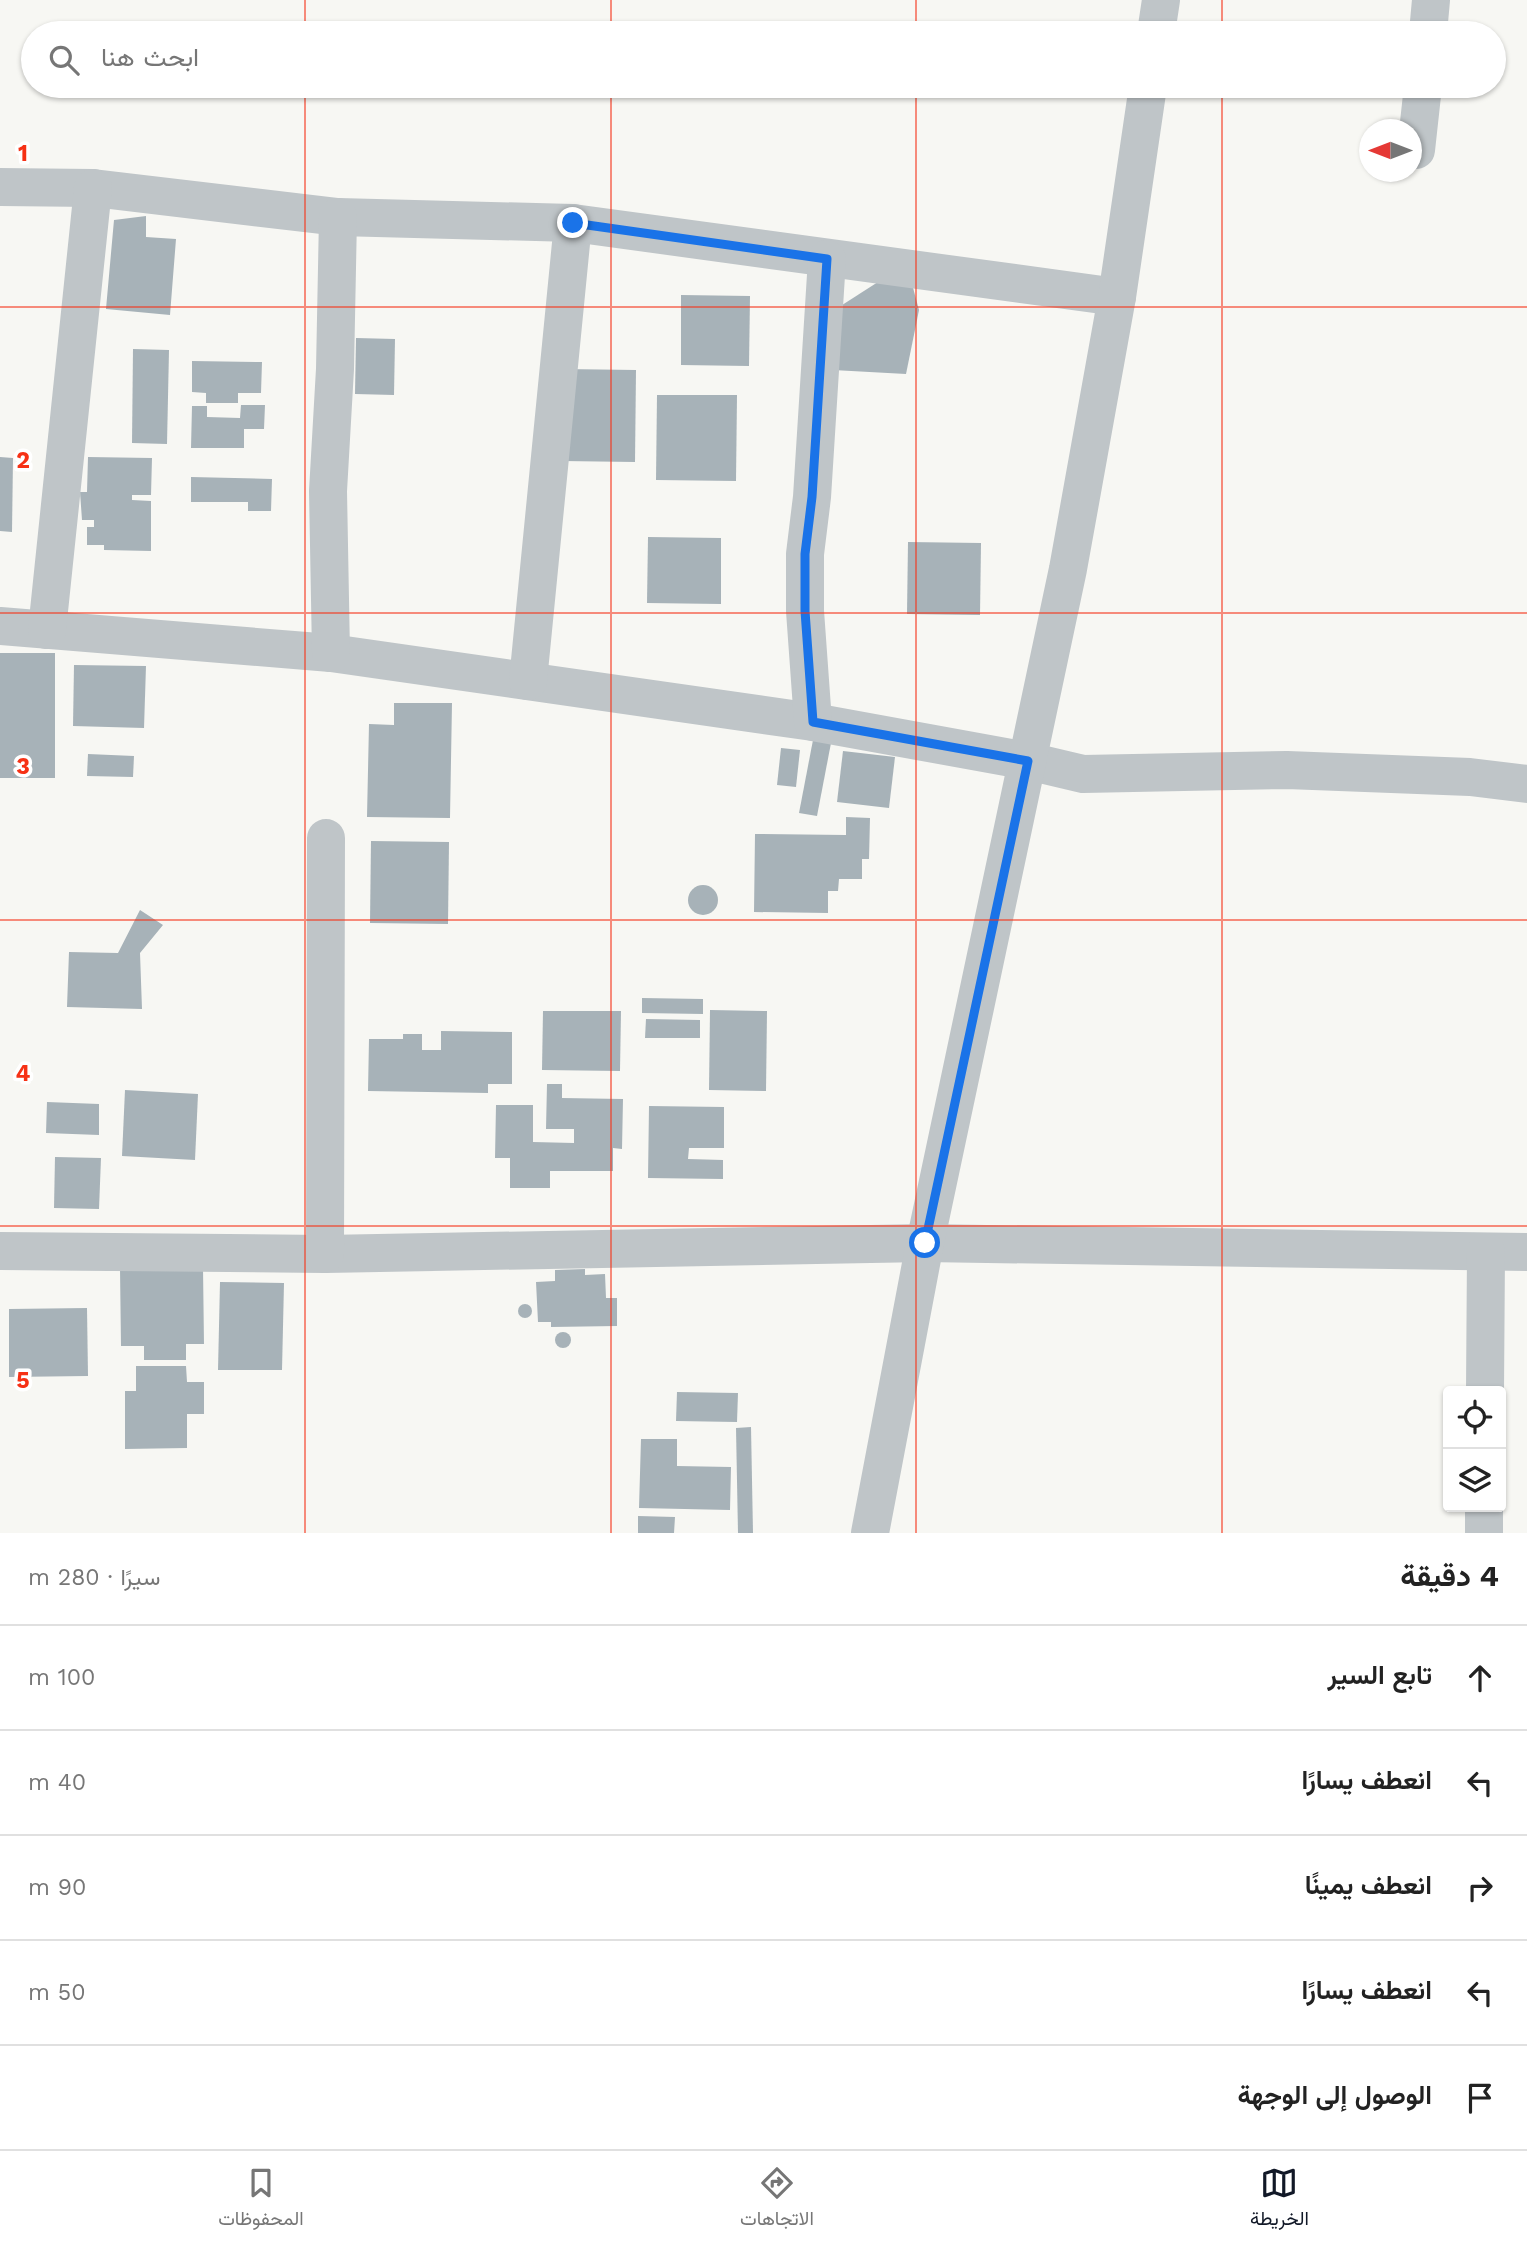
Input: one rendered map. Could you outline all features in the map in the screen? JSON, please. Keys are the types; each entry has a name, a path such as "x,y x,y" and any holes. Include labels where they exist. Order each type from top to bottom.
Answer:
{"street":[{"path":"1158,21 1161,0"},
{"path":"1429,21 1432,0"},
{"path":"870,1533 925,1243 1068,569 1117,297 1146,98"},
{"path":"1419,119 1422,98"},
{"path":"0,187 93,188 338,217 573,223 1117,297"},
{"path":"47,630 93,188"},
{"path":"331,653 328,491 338,217"},
{"path":"528,681 573,223"},
{"path":"813,722 805,611 805,554 812,497 827,259"},
{"path":"0,626 331,653 813,722 1028,761 1083,774 1287,770 1470,777 1527,784"},
{"path":"325,1254 326,838"},
{"path":"0,1251 325,1254 925,1243 1527,1252"},
{"path":"1485,1386 1486,1252"},
{"path":"1484,1512 1484,1533"}],"building":[{"path":"146,216 146,237 176,239 170,315 106,309 114,220"},
{"path":"878,282 912,284 919,310 906,374 833,370 839,307"},
{"path":"681,295 750,296 749,366 681,365"},
{"path":"356,338 395,339 394,395 355,394"},
{"path":"133,349 169,350 167,444 132,443"},
{"path":"192,361 262,362 261,393 238,393 238,403 206,403 206,393 192,392"},
{"path":"563,369 636,370 635,462 562,461"},
{"path":"657,395 737,395 736,481 656,480"},
{"path":"241,405 265,405 264,429 244,429 244,448 191,448 192,406 207,406 207,417 240,418"},
{"path":"0,457 13,458 12,532 0,531"},
{"path":"88,457 152,458 151,495 132,495 132,500 151,501 151,551 104,550 104,545 87,545 87,527 94,527 94,520 82,520 80,492 87,492"},
{"path":"191,477 272,479 271,511 248,511 248,502 191,502"},
{"path":"648,537 721,538 721,604 647,603"},
{"path":"908,542 981,543 980,615 907,614"},
{"path":"0,653 55,653 55,778 0,778"},
{"path":"74,665 146,666 144,728 73,726"},
{"path":"394,703 452,703 450,818 367,817 369,724 394,725"},
{"path":"813,740 831,743 817,816 799,813"},
{"path":"781,748 800,750 796,787 777,785"},
{"path":"843,751 895,757 889,808 837,802"},
{"path":"88,754 134,756 133,777 87,776"},
{"path":"846,817 870,818 869,859 862,859 862,879 839,879 838,891 828,891 828,913 754,912 755,834 846,835"},
{"path":"371,841 449,842 448,924 370,923"},
{"path":"703,885 714,889 718,900 714,911 703,915 692,911 688,900 692,889"},
{"path":"140,910 163,925 140,953 142,1009 67,1007 69,952 118,953"},
{"path":"642,998 703,999 703,1014 642,1013"},
{"path":"710,1010 767,1011 766,1091 709,1090"},
{"path":"543,1011 621,1011 620,1071 542,1070"},
{"path":"646,1019 700,1020 700,1038 645,1038"},
{"path":"441,1031 512,1032 512,1084 488,1084 488,1093 368,1091 369,1039 403,1039 403,1034 422,1034 422,1050 441,1050"},
{"path":"547,1084 562,1084 562,1098 623,1099 622,1149 613,1148 613,1171 550,1171 550,1188 510,1188 510,1158 495,1158 496,1105 533,1105 533,1142 574,1143 574,1129 546,1129"},
{"path":"125,1090 198,1094 195,1160 122,1156"},
{"path":"47,1102 99,1104 99,1135 46,1133"},
{"path":"649,1106 724,1107 724,1148 689,1148 688,1159 723,1160 723,1179 648,1178"},
{"path":"55,1157 101,1158 99,1209 54,1208"},
{"path":"203,1267 204,1344 186,1344 186,1360 144,1360 144,1346 121,1346 120,1268"},
{"path":"585,1269 585,1275 605,1274 606,1298 617,1298 617,1326 551,1327 551,1322 538,1322 536,1282 555,1281 555,1270"},
{"path":"220,1282 284,1283 282,1370 218,1370"},
{"path":"522,1304 528,1304 532,1311 528,1318 522,1318 518,1314 518,1308"},
{"path":"87,1308 88,1376 9,1377 9,1309"},
{"path":"560,1332 566,1332 571,1340 569,1346 560,1348 555,1343 555,1337"},
{"path":"136,1366 186,1366 187,1382 204,1382 204,1414 187,1414 187,1448 125,1449 125,1391 136,1391"},
{"path":"677,1392 738,1393 737,1422 676,1421"},
{"path":"751,1427 753,1533 738,1533 736,1428"},
{"path":"641,1439 677,1439 677,1466 731,1467 730,1510 639,1508"},
{"path":"638,1516 675,1517 674,1533 638,1533"}],"route":[{"path":"573,223 827,259 812,497 805,554 805,611 813,722 1028,761 925,1243"}]}
